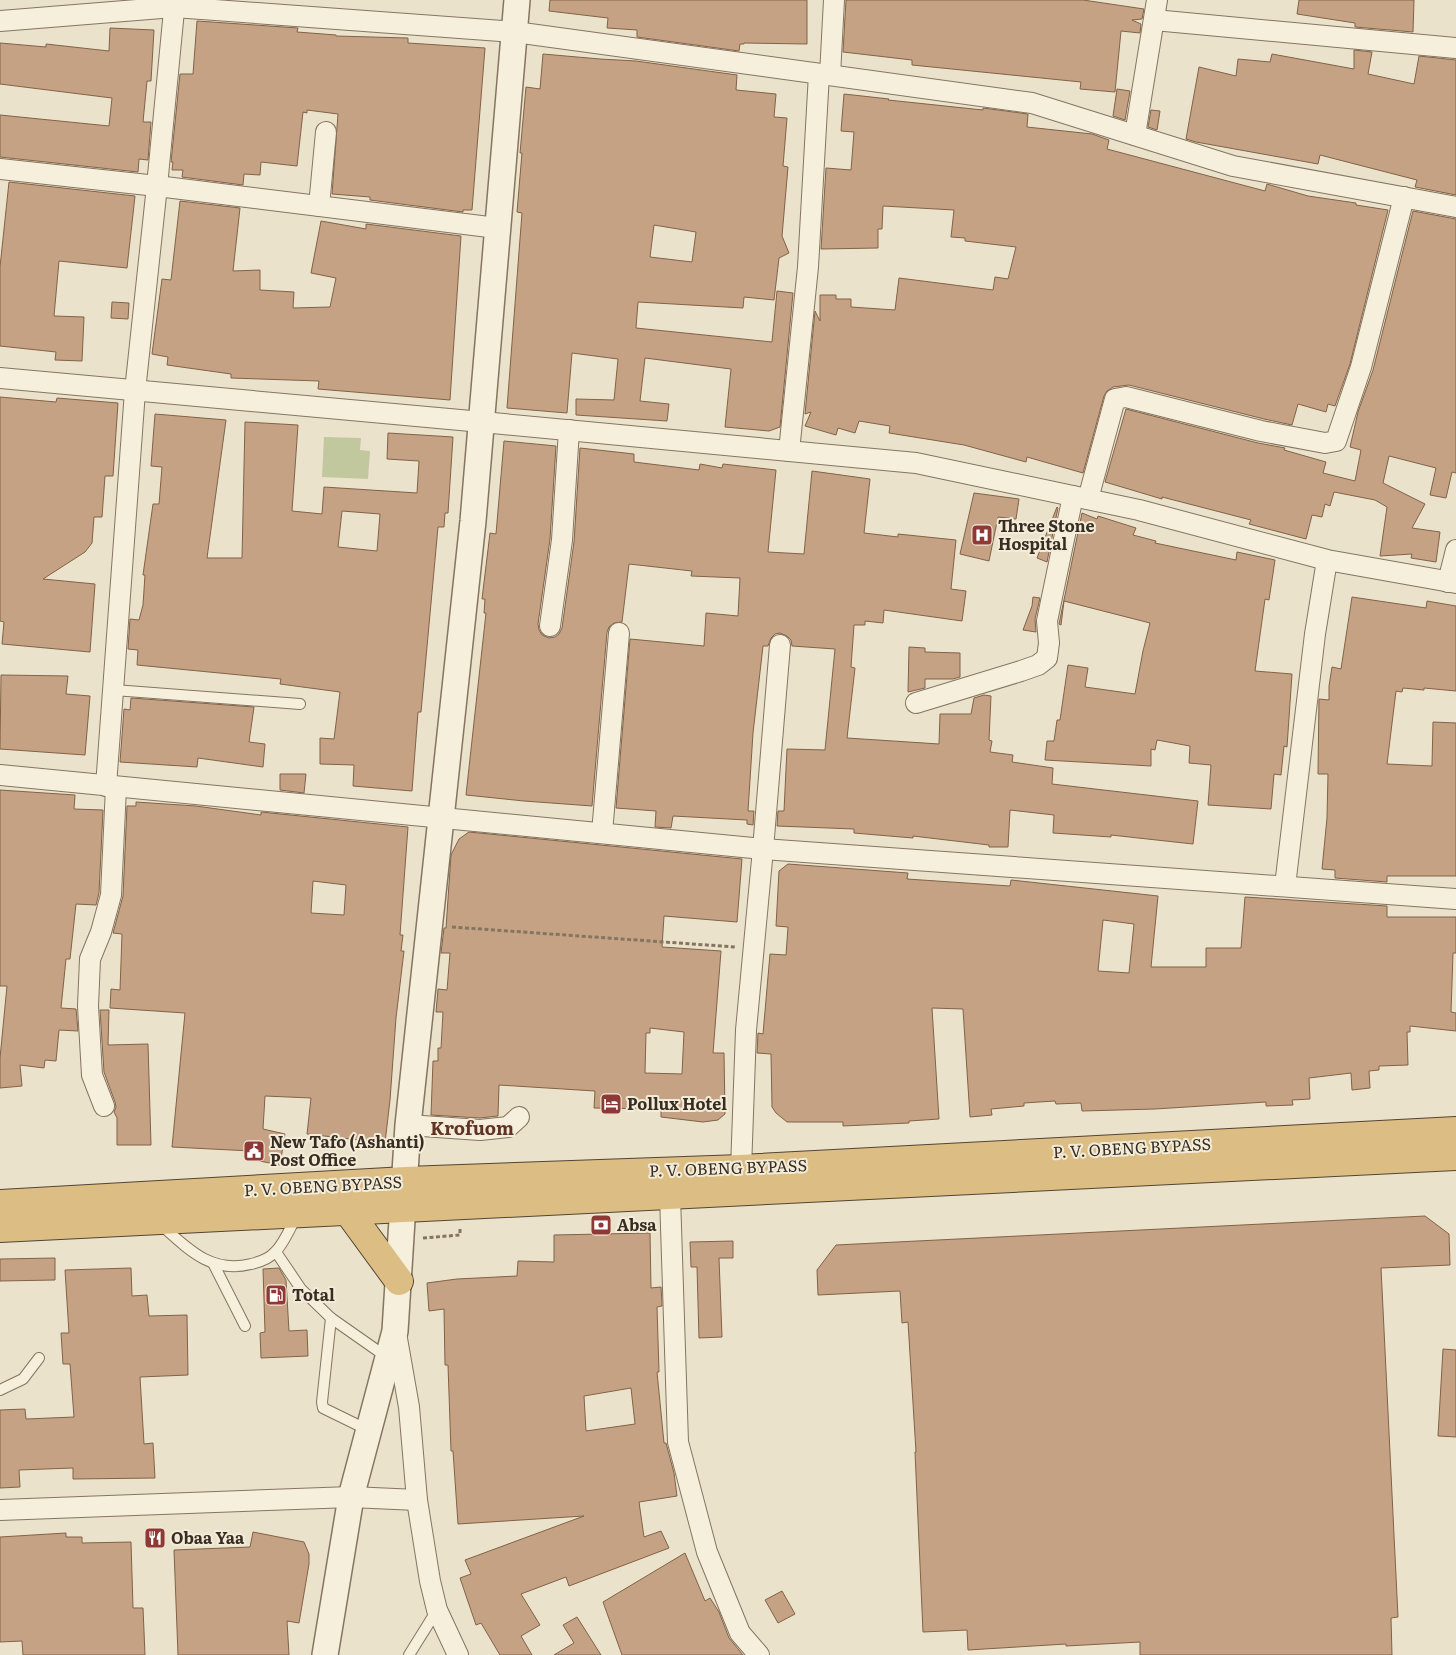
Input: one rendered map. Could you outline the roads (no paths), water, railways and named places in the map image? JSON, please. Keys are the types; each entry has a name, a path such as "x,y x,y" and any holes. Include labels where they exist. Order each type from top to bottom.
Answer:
{"highway":[{"name":"P. V. OBENG BYPASS","path":"0,1204 406,1181 741,1169 1456,1131"},
{"name":"P. V. OBENG BYPASS","path":"0,1228 1456,1156"},
{"path":"347,1210 398,1281"}],"street":[{"path":"458,1655 437,1610 430,1581 417,1500 409,1407 396,1331 408,1125 482,422 517,0"},
{"path":"789,451 808,267 824,74 834,0"},
{"path":"1135,135 1157,0"},
{"path":"104,1106 92,1076 88,1006 90,959 101,932 111,895 111,786 114,690 134,391 157,186 174,4"},
{"path":"0,22 174,4 515,32 1032,103 1233,166 1456,207"},
{"path":"1154,20 1456,48"},
{"path":"318,206 326,132"},
{"path":"0,169 157,186 497,228"},
{"path":"916,703 1021,671 1038,665 1047,658 1049,643 1047,621 1080,498 1115,398 1126,397 1261,431 1325,443 1336,441 1361,367 1404,197"},
{"path":"0,378 916,463 1139,510 1327,560 1452,583 1456,550"},
{"path":"550,626 562,540 569,430"},
{"path":"1284,886 1315,634 1327,560"},
{"path":"602,833 619,634"},
{"path":"741,1169 746,1030 780,645"},
{"path":"0,775 763,849 1456,899"},
{"path":"408,1125 480,1130 508,1127 519,1117"},
{"path":"670,1196 678,1442 707,1552 740,1633 759,1655"},
{"path":"325,1655 351,1497 396,1331"},
{"path":"0,1510 351,1497 417,1500"}],"lane":[{"path":"114,690 300,704"},
{"path":"156,1220 193,1254 213,1263 237,1268 263,1261 276,1252 299,1213"},
{"path":"276,1252 301,1289 331,1318 388,1358"},
{"path":"213,1263 245,1326"},
{"path":"331,1318 322,1402 323,1408 369,1430"},
{"path":"0,1390 23,1379 39,1358"},
{"path":"409,1655 437,1610"}],"place":[{"name":"Three Stone Hospital","path":"982,535"},
{"name":"Pollux Hotel","path":"611,1104"},
{"name":"New Tafo (Ashanti) Post Office","path":"254,1151"},
{"name":"Absa","path":"601,1225"},
{"name":"Total","path":"276,1295"},
{"name":"Obaa Yaa","path":"155,1538"}],"district":[{"name":"Krofuom","path":"472,1129"}]}
